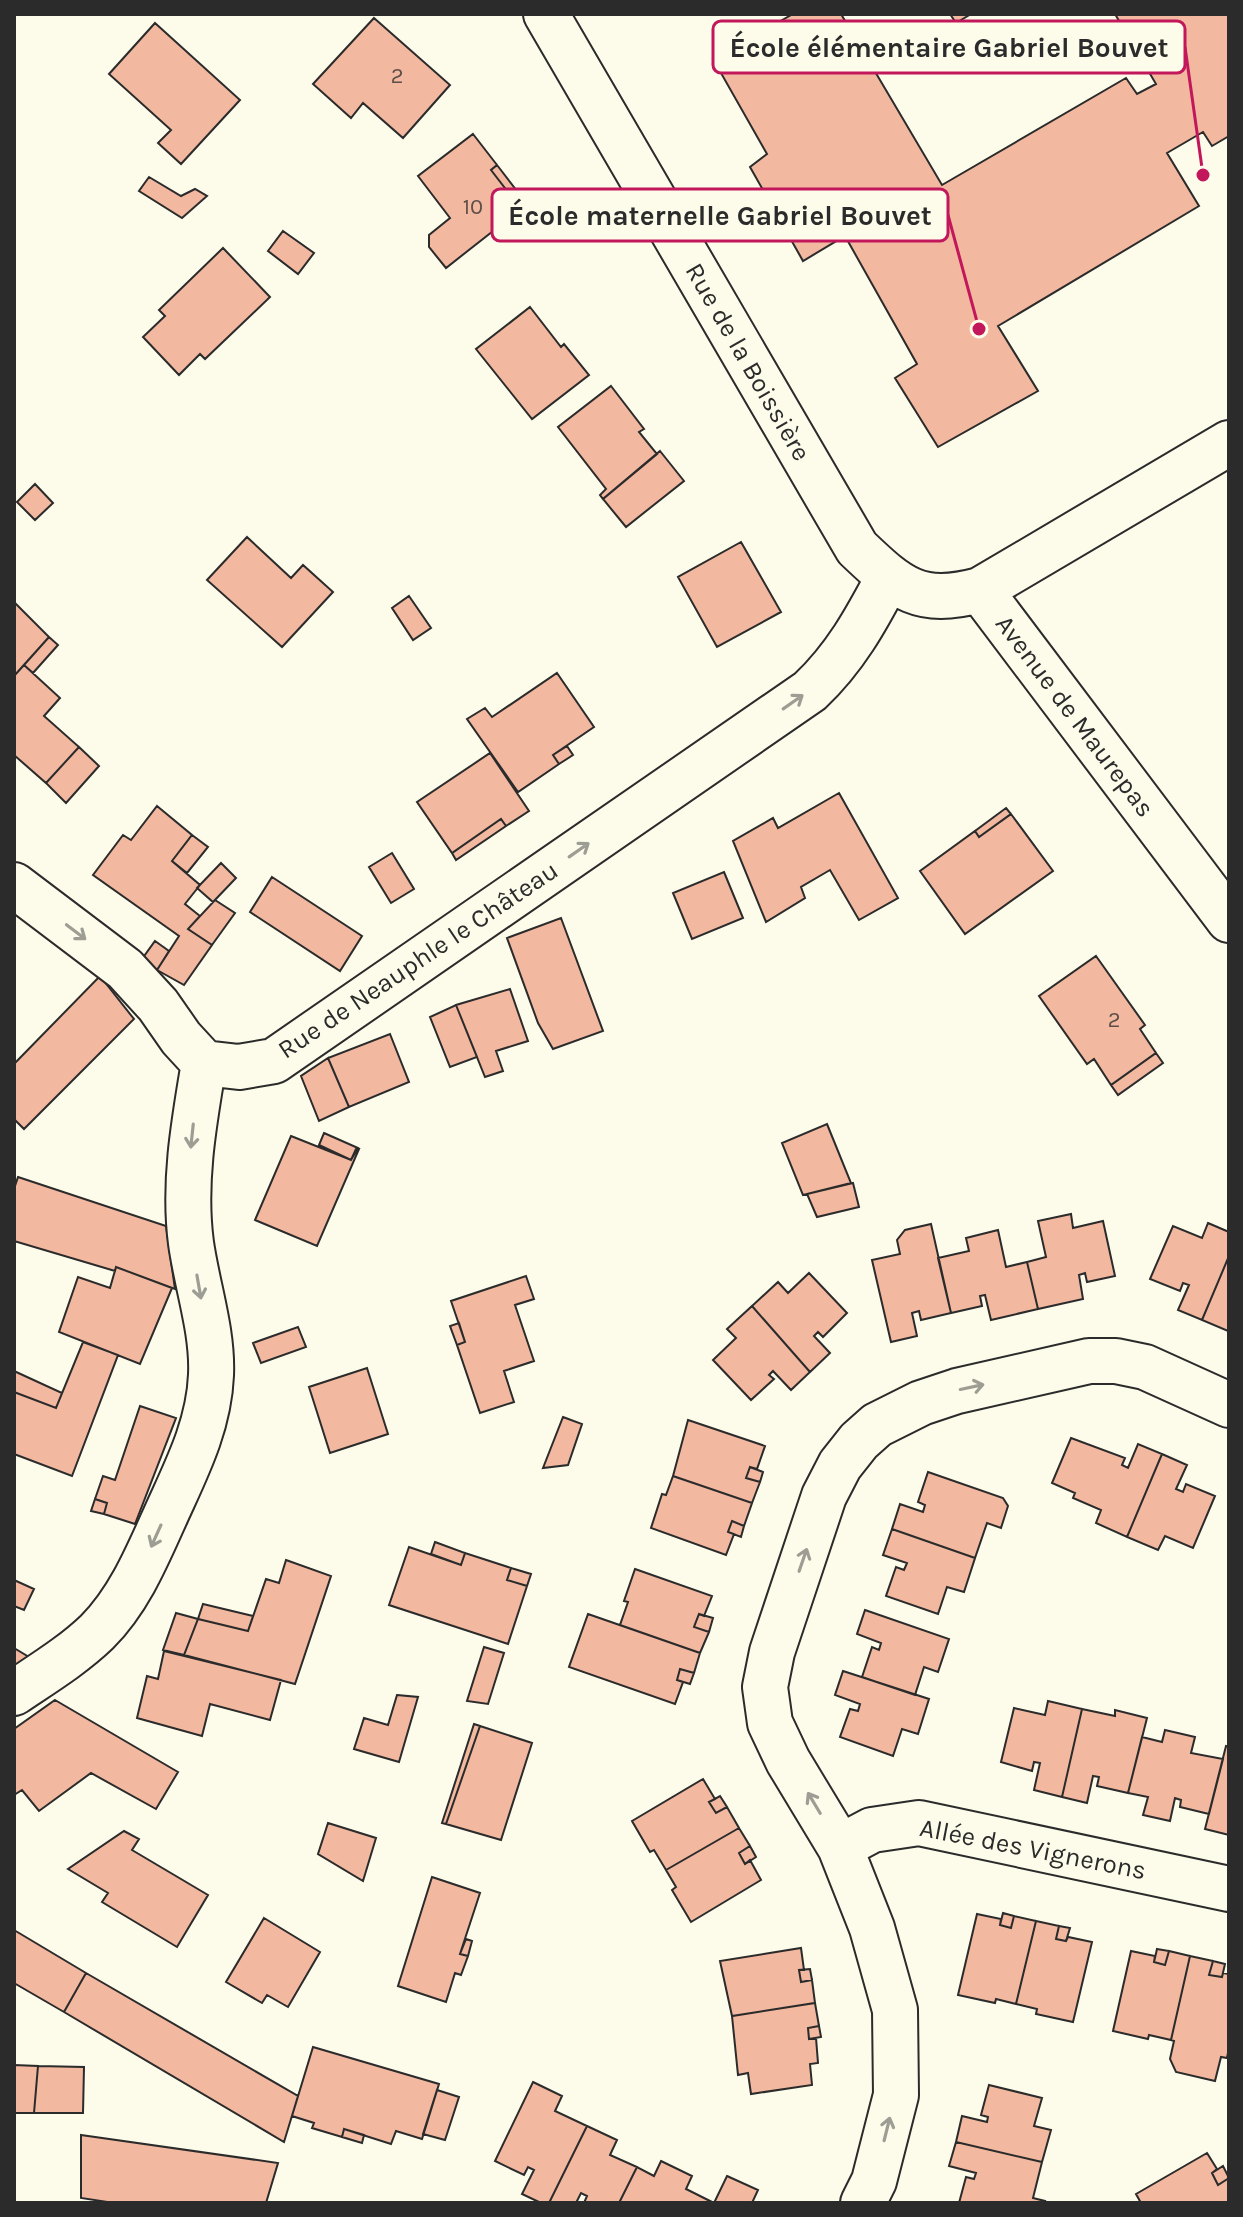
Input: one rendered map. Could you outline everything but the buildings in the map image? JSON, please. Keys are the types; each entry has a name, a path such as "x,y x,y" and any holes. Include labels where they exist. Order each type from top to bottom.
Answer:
{"street":[{"name":"Rue de la Boissière","path":"546,14 857,548 888,578"},
{"path":"980,590 1229,443"},
{"name":"Avenue de Maurepas","path":"888,578 915,594 951,598 980,590 1229,920"},
{"name":"Rue de Neauphle le Château","path":"204,1063 239,1067 274,1061 810,691 848,649 888,578"},
{"path":"14,885 125,969 204,1063 191,1137 189,1210 211,1373 207,1411 189,1462 142,1568 98,1631 14,1693"},
{"path":"863,2203 874,2181 896,2095 895,2010 872,1928 840,1847 788,1761 770,1723 765,1687 772,1652 824,1496 840,1465 877,1425 921,1403 957,1391 1089,1361 1116,1361 1145,1367 1229,1405"},
{"name":"Allée des Vignerons","path":"840,1847 872,1830 919,1823 940,1825 1229,1889"}],"place":[{"name":"École élémentaire Gabriel Bouvet","path":"1203,175"},
{"name":"École maternelle Gabriel Bouvet","path":"979,329"}]}
